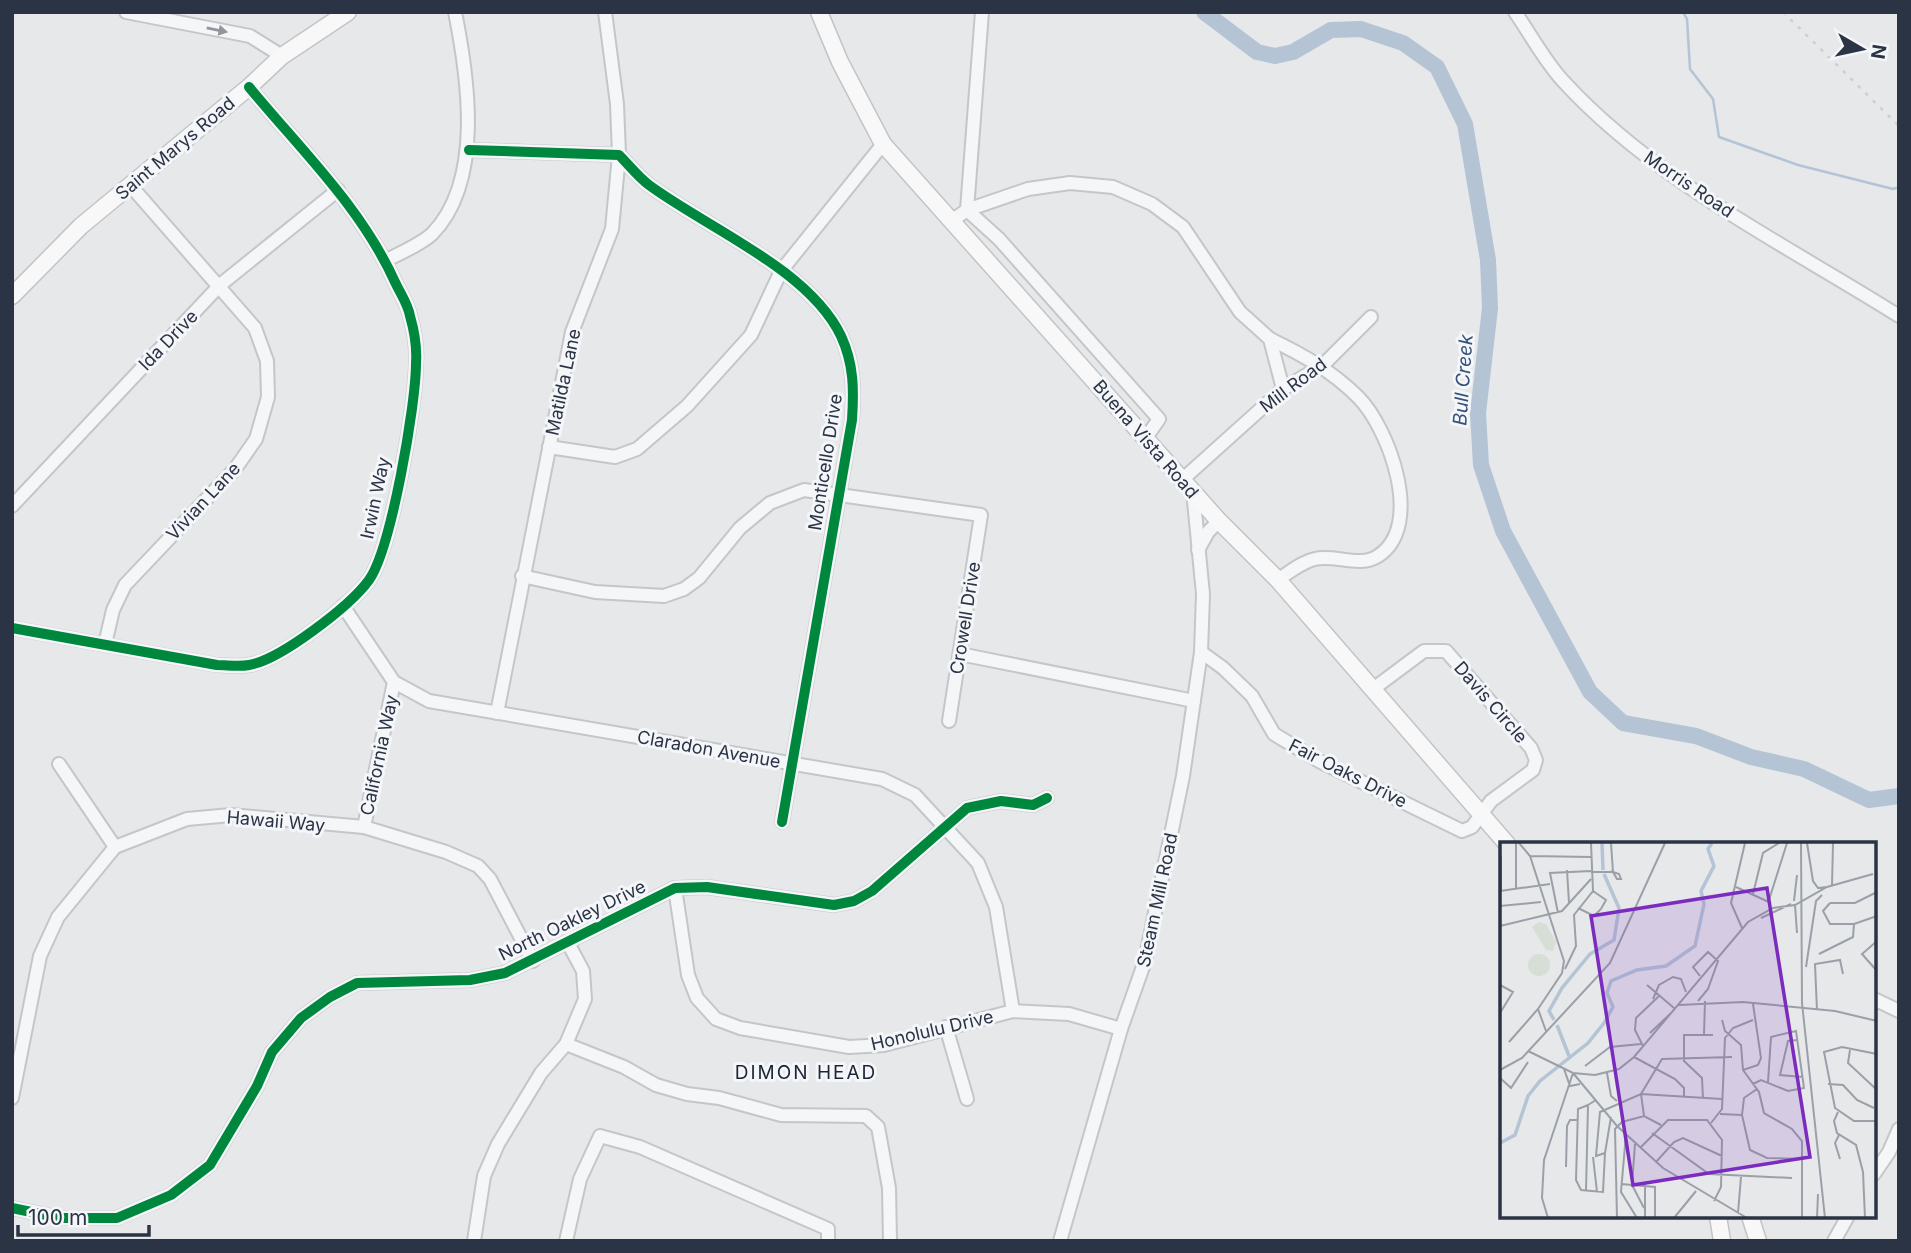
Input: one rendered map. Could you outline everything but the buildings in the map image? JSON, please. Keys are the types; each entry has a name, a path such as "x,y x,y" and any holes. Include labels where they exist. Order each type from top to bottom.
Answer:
{"main road":[{"name":"Saint Marys Road","path":"12,296 81,226 282,57 348,12"},
{"name":"Buena Vista Road","path":"819,12 839,62 883,144 1219,521 1278,580 1505,842"},
{"path":"1718,1218 1722,1241"},
{"path":"1751,1218 1758,1241"}],"street":[{"path":"126,12 250,36 282,57"},
{"path":"386,261 432,233 454,199 468,150 467,103 455,12"},
{"name":"Matilda Lane","path":"497,713 572,332 612,229 619,155 617,104 605,12"},
{"path":"967,210 982,12"},
{"name":"Morris Road","path":"1515,12 1563,81 1633,146 1719,205 1899,316"},
{"name":"Irwin Way","path":"12,628 217,665 249,665 271,658 343,606 369,579 388,535 416,363 410,315 386,261 338,190 249,87"},
{"path":"549,447 615,457 637,449 687,406 751,335 781,271 883,144"},
{"path":"468,150 619,155"},
{"name":"Monticello Drive","path":"619,155 648,184 781,271 828,314 849,358 855,384 839,494 782,822"},
{"path":"953,220 967,210 1038,188 1070,183 1114,187 1152,204 1183,227 1240,312 1270,339 1323,366 1359,398 1376,420 1398,475 1399,524 1392,542 1377,557 1353,561 1316,559 1278,580"},
{"name":"Vivian Lane","path":"105,644 113,610 125,585 235,469 256,439 268,397 267,362 256,328 131,186"},
{"name":"Ida Drive","path":"12,506 220,285 338,190"},
{"path":"967,210 999,239 1158,419 1145,439"},
{"name":"Mill Road","path":"1188,485 1283,389 1323,366 1371,317"},
{"path":"1270,339 1283,389"},
{"name":"Steam Mill Road","path":"1060,1241 1121,1029 1146,961 1184,776 1201,652 1203,594 1188,485"},
{"path":"522,576 595,592 664,596 684,589 699,578 740,528 770,503 804,490 839,494"},
{"name":"Crowell Drive","path":"839,494 981,515 949,721"},
{"path":"1198,551 1208,532 1219,521"},
{"name":"Claradon Avenue","path":"343,606 394,682 429,701 882,779 915,794 978,863 996,907 1013,1011"},
{"name":"Davis Circle","path":"1373,689 1424,651 1446,651 1531,748 1536,760 1533,771 1491,801 1480,815"},
{"name":"Fair Oaks Drive","path":"1201,652 1223,668 1252,696 1274,734 1319,761 1462,831 1472,827 1480,815"},
{"path":"960,654 1194,701"},
{"name":"California Way","path":"364,827 394,682"},
{"path":"59,764 115,847"},
{"name":"North Oakley Drive","path":"12,1208 60,1218 117,1218 149,1206 190,1182 209,1165 257,1086 272,1052 301,1018 330,997 357,983 470,980 505,974 675,888 707,887 834,905 854,901 872,891 967,808 1001,801 1033,805 1047,797"},
{"name":"Hawaii Way","path":"12,1098 40,956 58,917 115,847 176,823 206,815 364,827 446,852 478,866 490,878 533,961"},
{"name":"Honolulu Drive","path":"675,888 688,975 697,998 716,1019 740,1028 849,1047 884,1045 1013,1011 1069,1014 1121,1029"},
{"path":"474,1241 484,1176 498,1144 541,1073 566,1044 585,999 583,971 568,943"},
{"path":"1876,1000 1899,1011"},
{"path":"946,1027 967,1099"},
{"path":"566,1044 624,1067 656,1085 687,1094 719,1098 781,1115 866,1116 878,1127 889,1188 890,1241"},
{"path":"1876,1172 1894,1155 1899,1129"},
{"path":"566,1241 580,1179 600,1136 640,1147 828,1228 828,1241"},
{"path":"1834,1241 1847,1218"}],"waterway":[{"name":"Bull Creek","path":"1204,12 1257,52 1275,56 1293,52 1331,30 1361,29 1403,43 1437,67 1465,124 1488,260 1490,308 1478,413 1481,465 1503,531 1590,692 1623,723 1696,736 1751,757 1804,769 1869,800 1899,796"},
{"path":"1683,12 1687,19 1690,69 1713,99 1719,137 1798,165 1893,189 1899,187"}],"railway":[{"path":"1783,12 1899,126"}],"cycle path":[{"path":"12,628 217,665 249,665 296,643 331,617 360,591 377,563 394,509 412,410 416,352 409,312 381,255 348,204 249,87"},
{"path":"469,150 619,155 649,185 755,252 806,290 826,312 841,336 852,377 852,420 782,822"},
{"path":"12,1208 60,1218 117,1218 171,1195 210,1165 257,1086 272,1052 301,1018 330,997 357,983 470,980 505,973 675,888 707,887 834,905 854,901 872,891 967,808 1001,801 1033,805 1047,798"}],"district":[{"name":"DIMON HEAD","path":"806,1072"}]}
